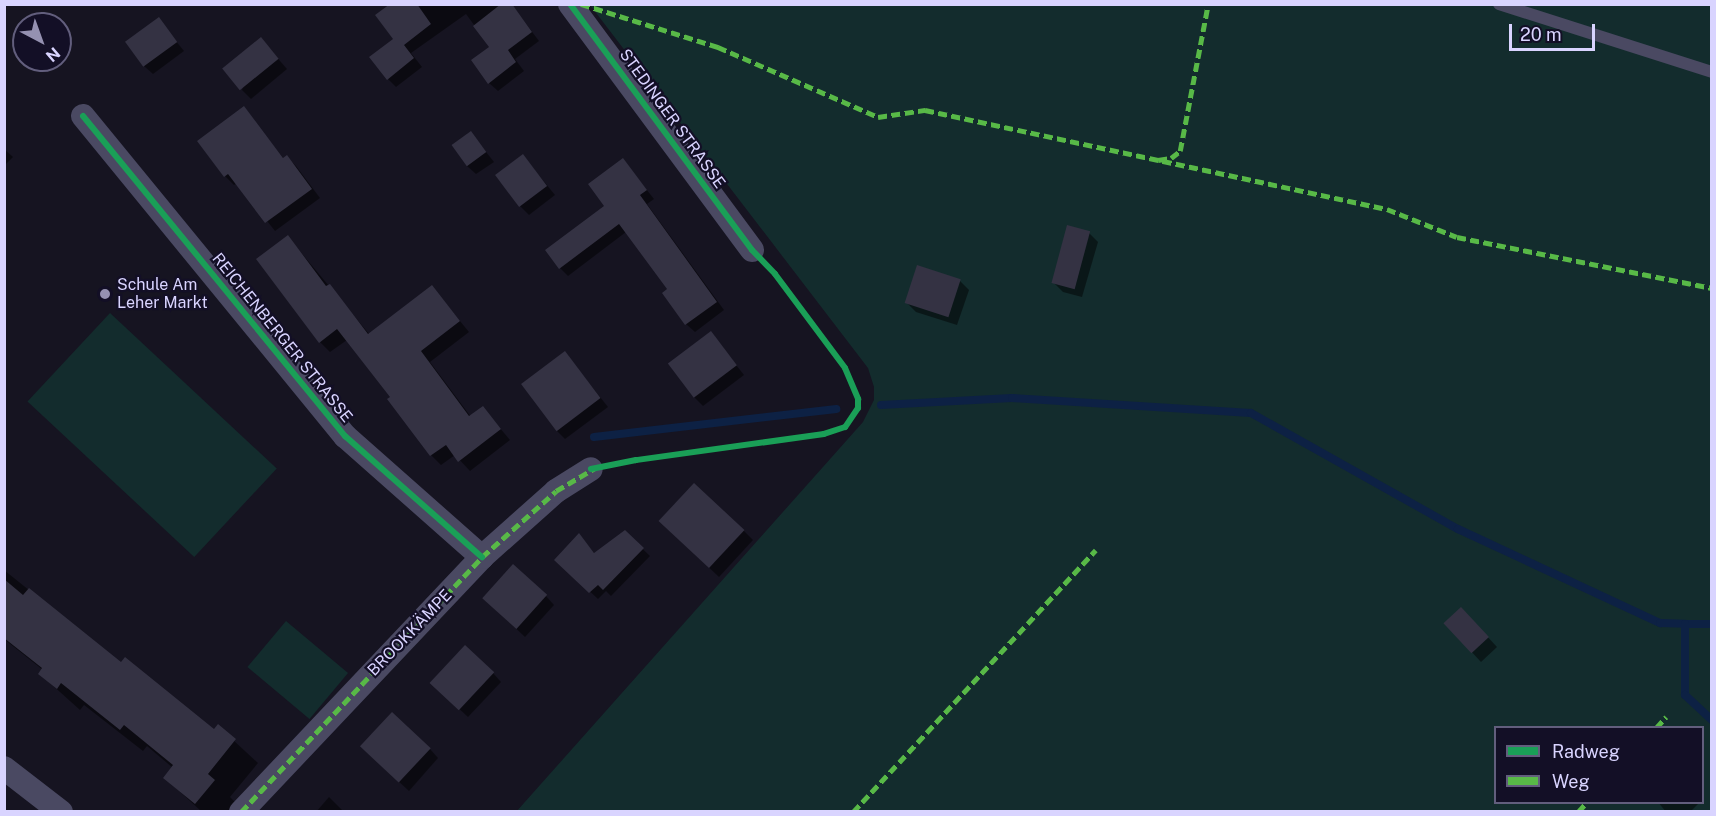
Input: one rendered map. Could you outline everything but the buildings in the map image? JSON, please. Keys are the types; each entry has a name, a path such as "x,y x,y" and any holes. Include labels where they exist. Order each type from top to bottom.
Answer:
{"street":[{"name":"STEDINGER STRASSE","path":"570,4 752,250"},
{"name":"REICHENBERGER STRASSE","path":"82,116 345,436 482,557"},
{"name":"BROOKKÄMPE","path":"241,812 482,557 556,491 591,469"},
{"path":"4,768 61,812"}],"lane":[{"path":"1499,4 1712,72"}],"green space":[{"path":"590,5 1711,5 1711,811 516,812 863,422 874,400 874,387 868,368"},
{"path":"110,313 277,468 194,557 27,401"},
{"path":"286,621 348,673 309,719 247,667"}],"waterway":[{"path":"881,405 1012,398 1251,413 1458,529 1660,623 1685,624"},
{"path":"594,437 836,409"},
{"path":"1712,624 1685,624 1685,695 1712,720"}],"marked path":[{"path":"581,4 718,47 878,117 925,110 1387,209 1457,237 1712,288"},
{"path":"1158,160 1171,158 1180,151 1208,4"},
{"path":"241,812 482,557 556,491 595,468"},
{"path":"853,812 1096,550"},
{"path":"1658,726 1666,717"},
{"path":"1578,812 1585,804"}],"cycle path":[{"path":"570,4 752,250 775,274 845,368 858,399 858,408 845,427 824,434 636,460 591,469"},
{"path":"83,116 345,436 482,557"}],"place":[{"name":"Schule Am Leher Markt","path":"105,294"}]}
